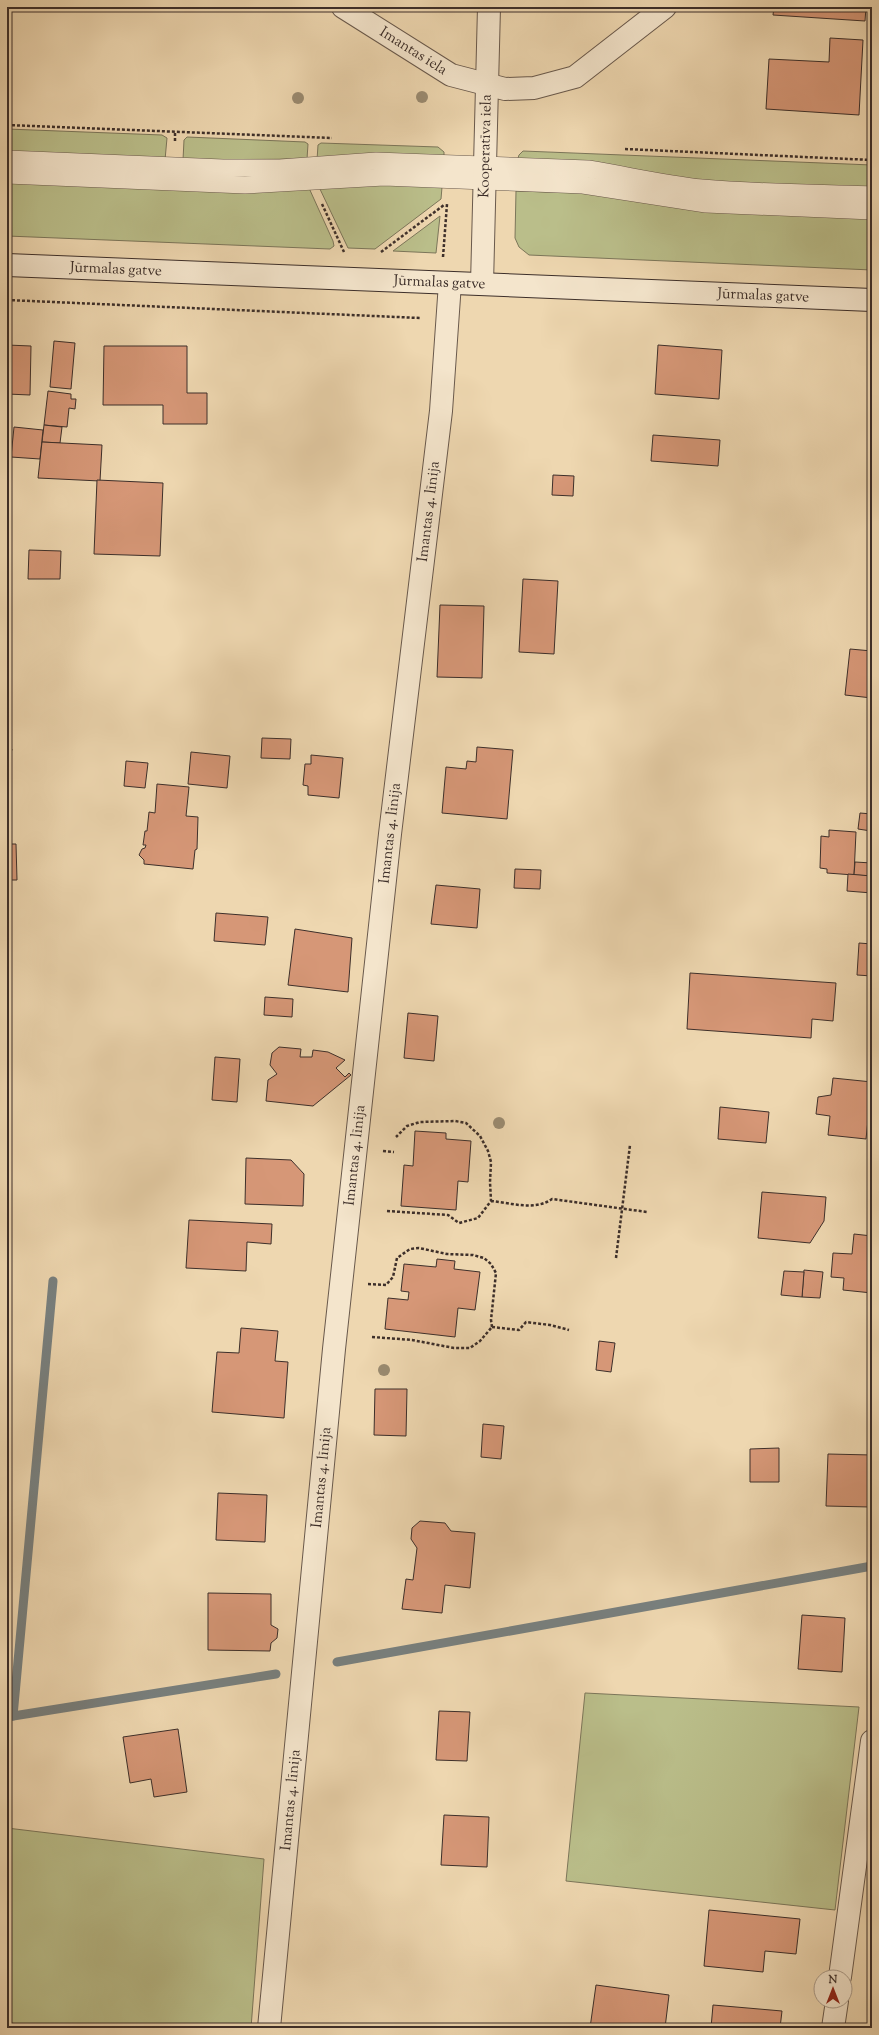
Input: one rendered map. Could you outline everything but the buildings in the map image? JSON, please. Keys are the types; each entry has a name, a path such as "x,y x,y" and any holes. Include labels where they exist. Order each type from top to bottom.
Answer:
{"street":[{"name":"Imantas iela","path":"343,7 451,75 488,86 506,89 534,88 575,77 665,7"},
{"name":"Kooperatīva iela","path":"482,284 489,7"},
{"name":"Jūrmalas gatve","path":"7,265 872,300"},
{"name":"Imantas 4. līnija","path":"269,2028 334,1349 390,834 441,411 450,283"},
{"path":"841,1969 872,1741"},
{"path":"833,2028 836,2009"}],"lane":[{"path":"7,159 223,168 280,168 376,161 582,185 706,204 872,211"},
{"path":"7,175 245,185 384,177 588,170 622,174 657,183 703,188 872,195"}],"path":[{"path":"380,253 447,202"},
{"path":"7,300 435,319 449,313"},
{"path":"386,1211 448,1215 459,1223 478,1218 491,1201 491,1162 488,1151 480,1136 466,1123 455,1121 420,1122 407,1126 396,1137"},
{"path":"616,1258 630,1145"},
{"path":"491,1201 537,1206 545,1204 552,1199 647,1212"},
{"path":"372,1337 412,1340 454,1348 470,1348 480,1341 492,1327 491,1320 496,1273 491,1264 484,1258 473,1255 446,1254 419,1248 410,1249 397,1258 392,1280 386,1285 377,1285"},
{"path":"492,1327 519,1330 526,1322 550,1325 569,1330"}],"green space":[{"path":"7,129 162,135 167,138 165,160 7,153"},
{"path":"187,137 305,142 308,144 307,159 183,160 184,140"},
{"path":"321,143 438,147 444,152 444,158 317,160 318,145"},
{"path":"523,151 872,165 872,189 741,184 517,161 519,155"},
{"path":"7,182 309,188 334,246 330,249 7,236"},
{"path":"372,184 442,187 441,199 375,249 348,248 319,187"},
{"path":"516,191 585,193 872,218 872,270 529,255 519,247 515,238"},
{"path":"440,216 436,253 393,251"},
{"path":"585,1693 859,1707 835,1910 566,1881"},
{"path":"7,1828 264,1859 251,2028 35,2028 7,2022"}],"waterway":[{"path":"13,1716 53,1281"},
{"path":"337,1662 872,1566"},
{"path":"7,1717 276,1674"}]}
